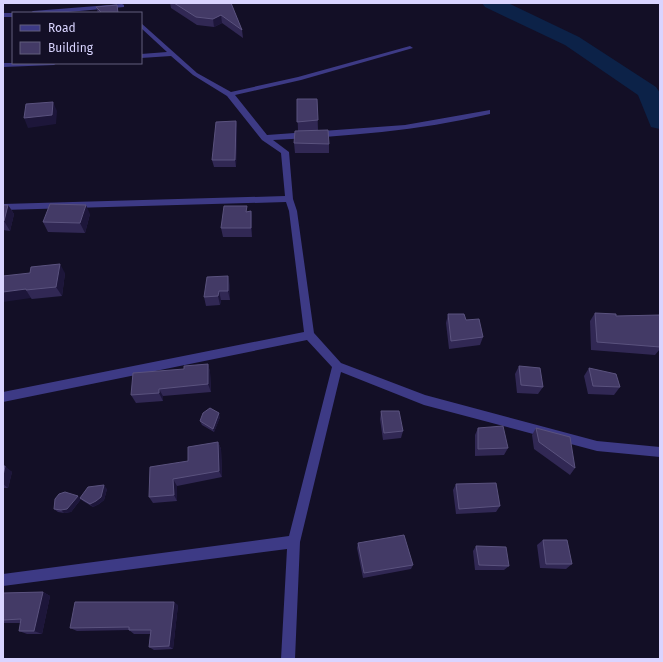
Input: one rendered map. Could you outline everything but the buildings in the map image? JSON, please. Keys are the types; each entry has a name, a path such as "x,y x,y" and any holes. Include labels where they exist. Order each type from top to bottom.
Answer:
{"street":[{"path":"44,12 120,5"},
{"path":"142,26 170,54 195,74 230,94 265,138 285,152 289,199 293,211 309,335 337,366 424,400 597,446 660,452"},
{"path":"230,94 299,78 410,48"},
{"path":"142,56 170,54"},
{"path":"3,65 28,64"},
{"path":"265,138 352,132 458,120 487,112"},
{"path":"3,207 289,199"},
{"path":"3,397 309,335"},
{"path":"288,659 294,542 337,366"},
{"path":"3,580 294,542"}],"waterway":[{"path":"492,3 572,41 648,92 660,122"}]}
